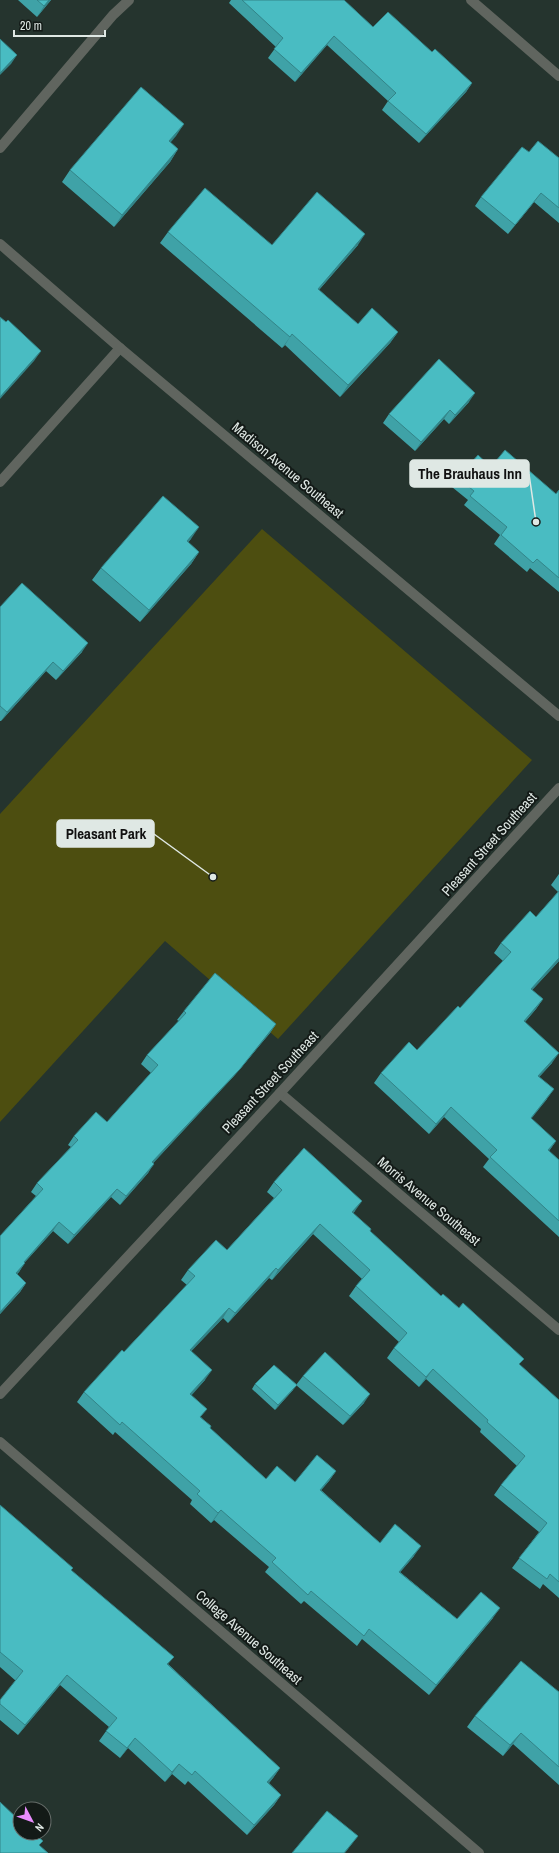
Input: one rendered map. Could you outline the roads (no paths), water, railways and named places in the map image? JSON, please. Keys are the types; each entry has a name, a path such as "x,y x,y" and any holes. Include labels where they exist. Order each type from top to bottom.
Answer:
{"street":[{"path":"0,148 114,15 129,0"},
{"path":"471,0 559,76"},
{"name":"Madison Avenue Southeast","path":"0,244 120,348 557,710"},
{"path":"0,482 120,348"},
{"name":"Pleasant Street Southeast","path":"0,1394 559,788"},
{"name":"Morris Avenue Southeast","path":"280,1092 559,1330"},
{"name":"College Avenue Southeast","path":"0,1442 479,1853"}],"place":[{"name":"The Brauhaus Inn","path":"536,522"},
{"name":"Pleasant Park","path":"213,877"}]}
